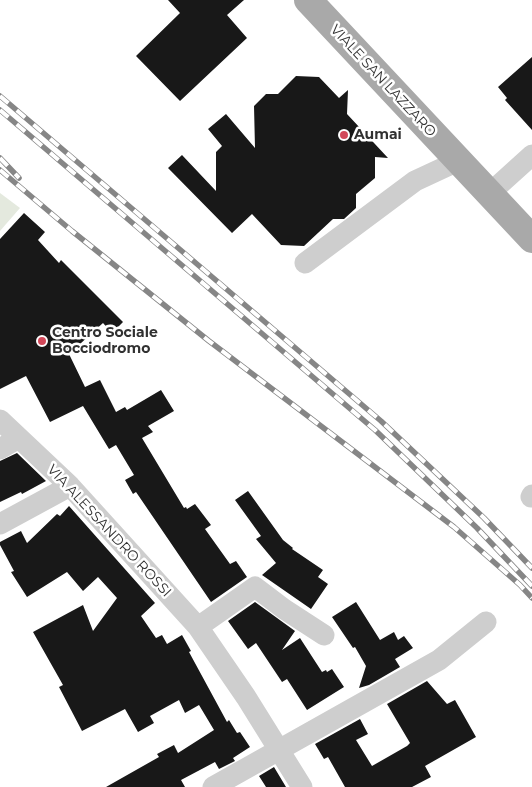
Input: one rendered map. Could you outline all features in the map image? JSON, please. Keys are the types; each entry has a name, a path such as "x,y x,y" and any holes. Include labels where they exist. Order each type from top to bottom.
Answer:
{"main road":[{"name":"VIALE SAN LAZZARO","path":"319,4 458,161 532,239"}],"street":[{"path":"490,193 532,155"},
{"path":"305,263 414,181 458,161"},
{"name":"VIA ALESSANDRO ROSSI","path":"0,420 70,486 198,628 246,697 302,787"},
{"path":"0,449 19,438"},
{"path":"0,524 70,486"},
{"path":"198,628 254,587 324,636"},
{"path":"213,787 279,748 439,660 486,622"}],"shaded area":[{"path":"0,193 20,208 0,231"}],"building":[{"path":"168,0 244,0 227,15 247,38 180,101 136,56 180,13"},
{"path":"532,57 532,130 505,100 507,98 498,87"},
{"path":"296,76 319,77 339,98 348,90 347,114 388,158 375,157 375,178 356,194 356,208 344,219 333,219 304,246 281,245 252,214 232,233 168,168 182,155 216,191 216,152 222,146 208,129 226,114 255,148 254,106 266,94 278,94"},
{"path":"24,213 45,232 38,240 59,263 61,260 123,322 112,333 103,323 69,354 85,387 100,380 116,412 125,407 127,410 161,390 174,411 148,426 153,432 142,438 184,508 186,507 187,509 195,504 211,525 205,529 230,564 236,561 247,577 211,602 136,492 133,494 125,480 134,475 116,445 109,449 83,406 50,422 26,376 0,389 0,239"},
{"path":"17,453 46,481 22,494 21,492 0,502 0,461"},
{"path":"248,491 283,540 292,549 323,570 318,577 328,584 311,609 262,575 276,563 256,539 261,536 235,500"},
{"path":"69,506 155,603 141,616 156,638 162,635 167,644 182,635 191,651 189,652 227,722 229,720 237,733 240,732 250,747 233,758 235,761 219,769 215,762 181,780 185,787 106,787 159,757 157,754 174,745 178,753 214,730 199,705 185,713 179,700 150,716 154,723 138,732 125,709 82,731 59,687 63,685 33,632 83,605 93,631 117,598 98,577 83,591 67,572 27,597 11,572 14,571 0,545 0,542 21,531 27,543 57,514 60,516"},
{"path":"255,602 295,631 282,650 300,638 322,672 332,669 344,687 307,710 287,679 282,682 256,643 248,649 228,621"},
{"path":"356,602 380,640 394,632 398,640 404,636 413,648 395,659 400,667 369,685 359,688 366,666 355,647 353,648 332,617"},
{"path":"427,681 447,704 455,700 476,737 425,766 431,777 412,787 345,787 328,757 324,759 315,744 360,719 368,734 356,740 372,766 410,743 387,704"},
{"path":"274,767 286,787 266,787 259,776"}],"railway":[{"path":"0,96 381,421 484,518 532,568"},
{"path":"0,110 375,430 477,528 532,586"},
{"path":"0,158 19,178"},
{"path":"0,170 72,231 209,341 454,527 520,585 532,598"}],"place":[{"name":"Aumai","path":"344,135"},
{"name":"Centro Sociale Bocciodromo","path":"42,341"}]}
